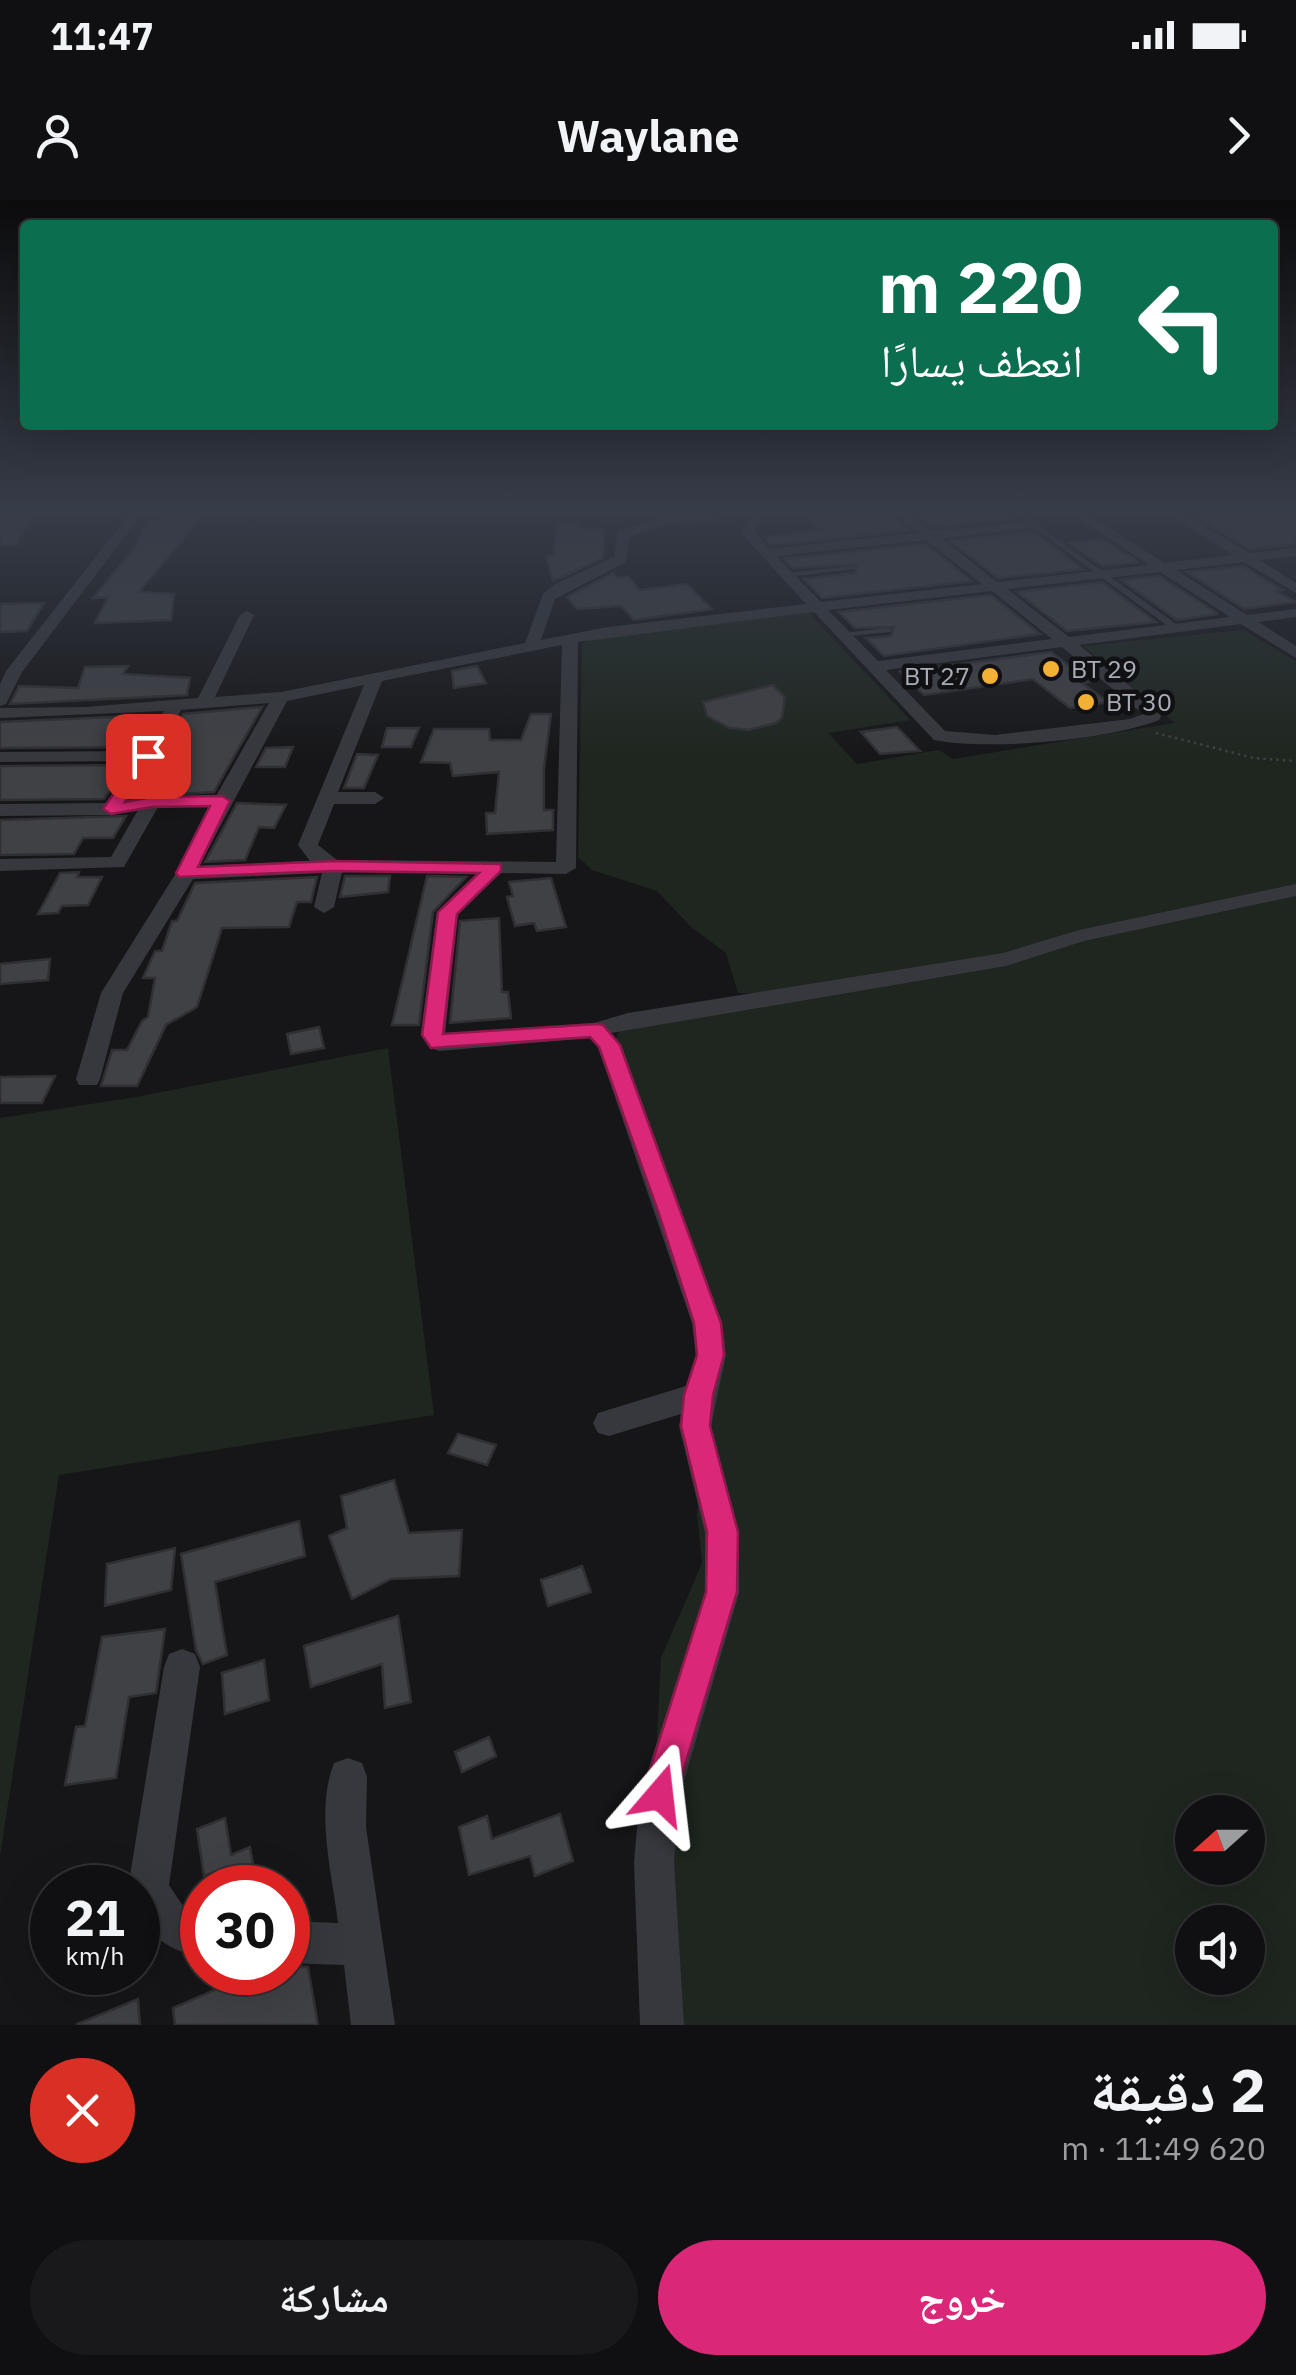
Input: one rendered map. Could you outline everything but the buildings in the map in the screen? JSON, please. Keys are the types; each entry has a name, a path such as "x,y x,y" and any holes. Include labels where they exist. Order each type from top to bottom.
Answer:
{"street":[{"path":"0,701 14,671 75,592"},
{"path":"531,647 548,597 554,592"},
{"path":"801,592 929,728 955,740 995,740 1132,724 1153,716 1148,707 998,592"},
{"path":"0,712 281,697 570,639 935,592"},
{"path":"1200,592 1296,654"},
{"path":"871,666 1296,613"},
{"path":"204,703 246,616"},
{"path":"186,873 334,866 566,868 570,639"},
{"path":"334,866 316,856 308,844 375,678"},
{"path":"88,1079 112,993 186,873 281,697"},
{"path":"111,809 148,756 175,705"},
{"path":"0,757 148,756"},
{"path":"327,798 375,798"},
{"path":"0,810 111,809 152,802 222,801"},
{"path":"0,865 117,863 152,802"},
{"path":"324,907 334,866"},
{"path":"495,868 448,912 433,1035 439,1044 596,1030 628,1020 1006,959 1079,936 1296,890"},
{"path":"596,1030 609,1045 707,1323 711,1355 698,1395 695,1426 722,1532 722,1592 660,1795 654,1862 662,2025"},
{"path":"609,1423 698,1395"},
{"path":"180,1934 160,1912 148,1888 182,1666"},
{"path":"348,1778 346,1827 374,2025"},
{"path":"310,1943 360,1945"}],"lane":[{"path":"1122,592 1176,628"},
{"path":"842,636 888,630"}],"path":[{"path":"1132,724 1207,747 1296,762"}],"shaded area":[{"path":"809,613 910,720 828,733 857,764 939,750 953,759 1175,723 1083,646 1243,630 1296,661 1296,2025 642,2025 661,1658 702,1563 697,1514 713,1380 615,1040 619,1031 817,995 738,993 726,953 691,927 657,891 592,870 578,857 582,644 595,636"},
{"path":"388,1048 434,1415 59,1475 0,1856 0,1118 136,1097"}],"place":[{"name":"BT 29","path":"1051,669"},
{"name":"BT 27","path":"990,676"},
{"name":"BT 30","path":"1086,702"}],"route":[{"path":"148,756 111,809 152,802 222,801 186,873 334,866 495,868 448,912 433,1035 439,1044 596,1030 609,1045 707,1323 711,1355 698,1395 695,1426 722,1532 722,1592 660,1795"}]}
